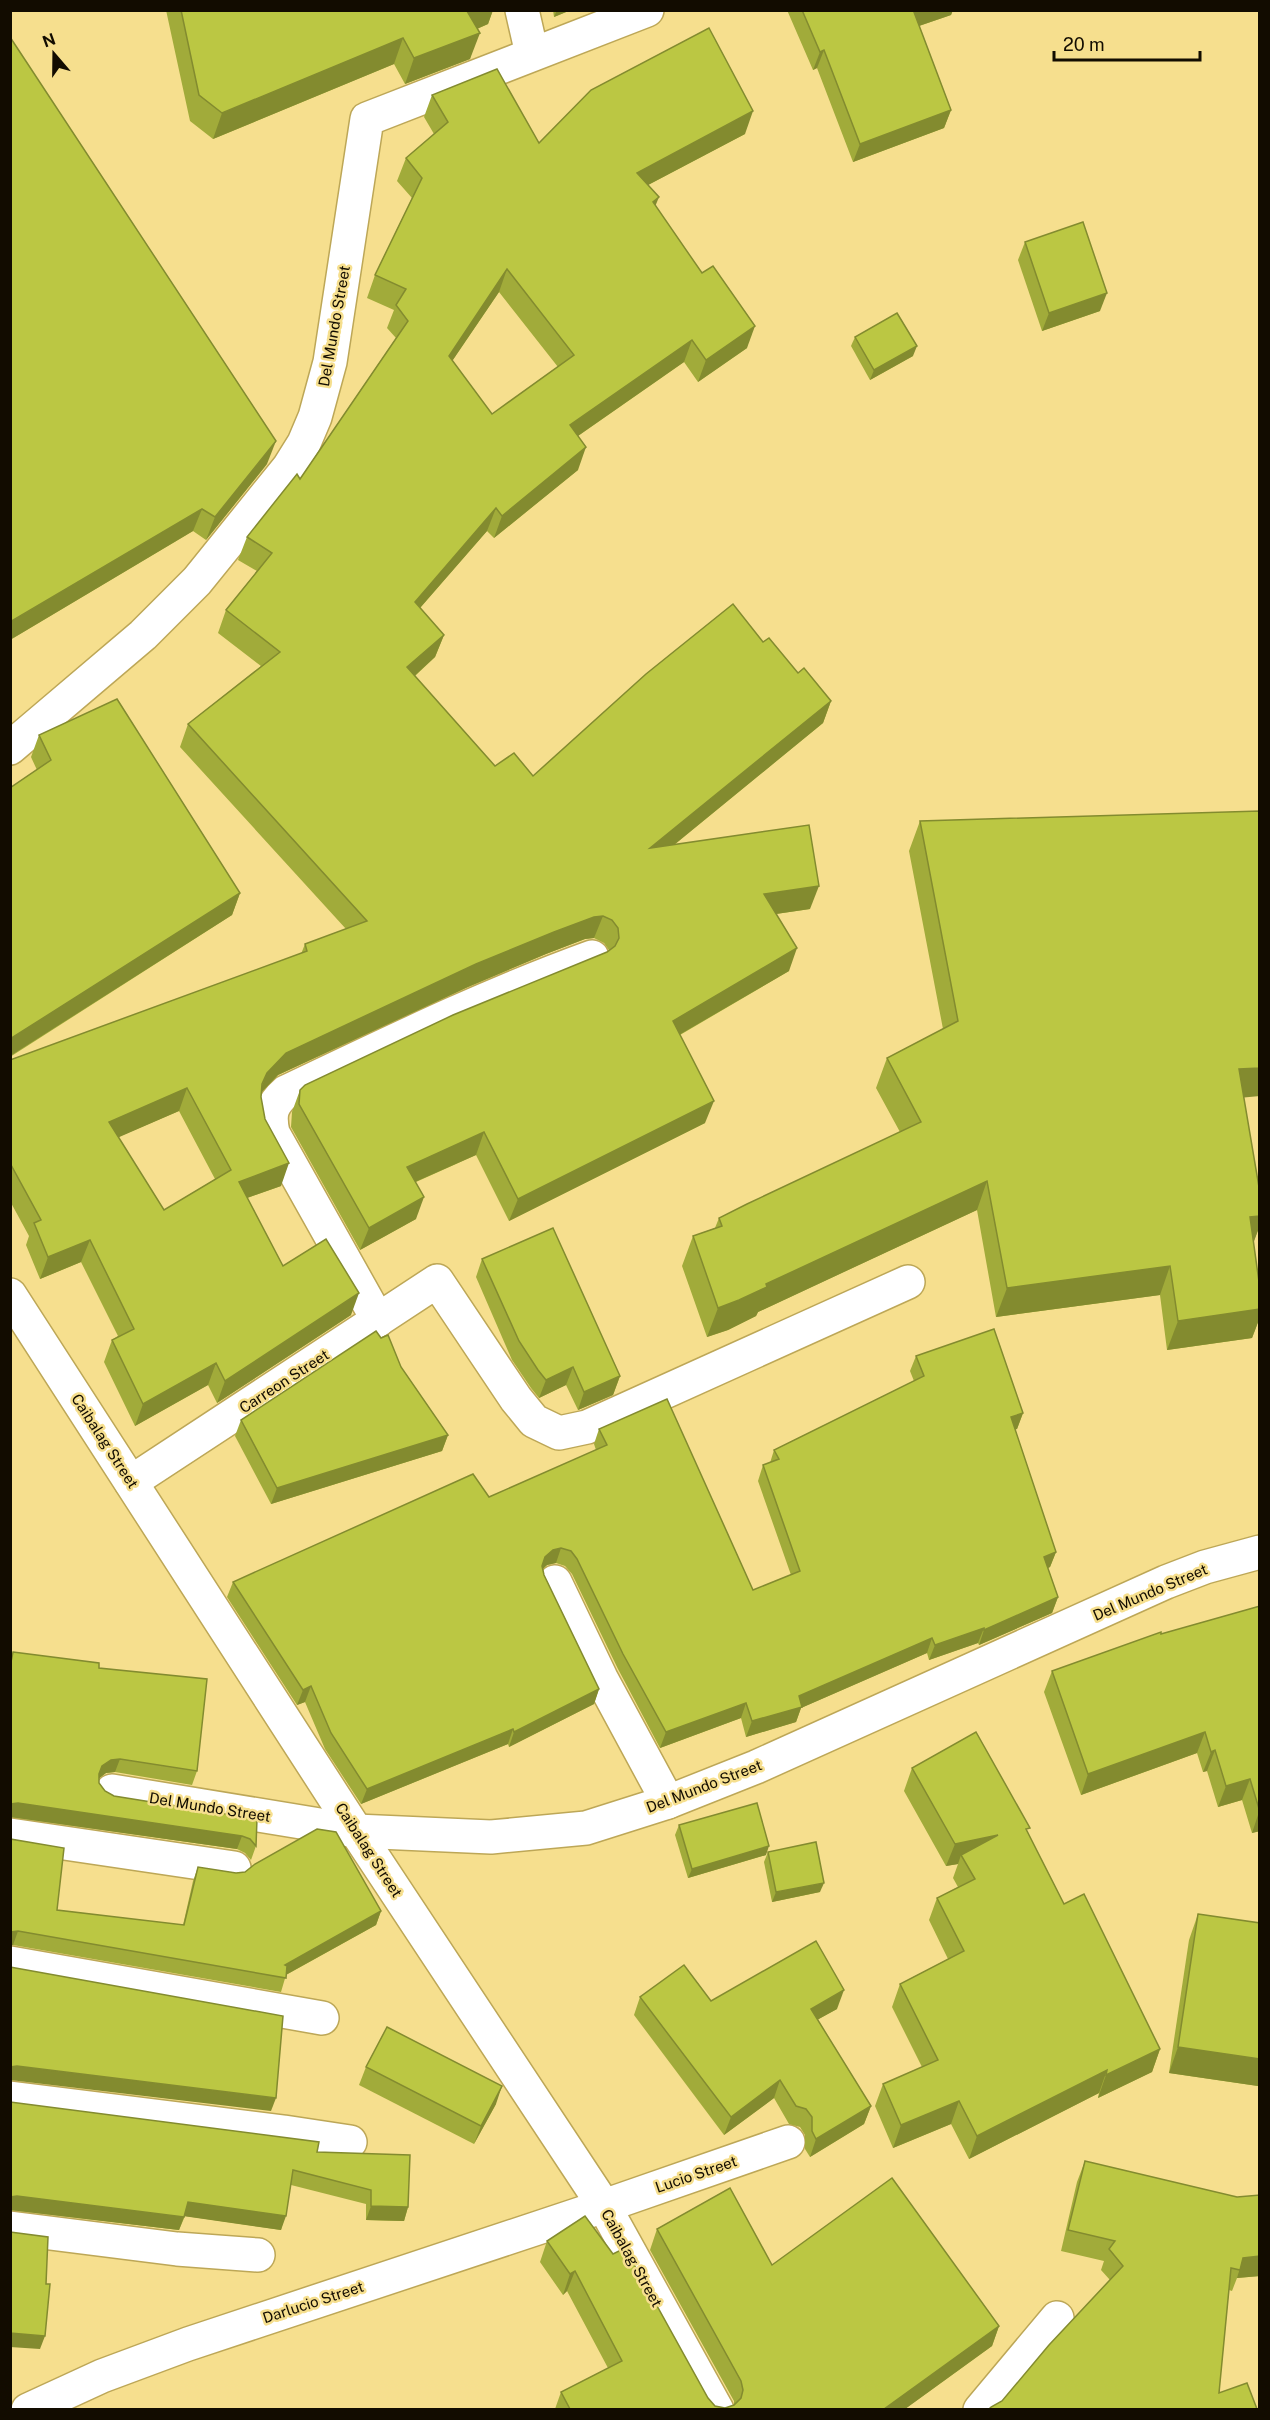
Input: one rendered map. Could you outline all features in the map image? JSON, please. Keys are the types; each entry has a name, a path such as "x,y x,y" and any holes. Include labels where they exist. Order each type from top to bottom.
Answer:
{"street":[{"path":"522,10 532,54"},
{"name":"Del Mundo Street","path":"10,748 143,635 197,581 271,491 304,443 315,417 330,362 367,119 647,10"},
{"path":"378,1320 273,1133 269,1114 275,1101 286,1092 447,1015 525,981 592,957"},
{"name":"Carreon Street","path":"131,1482 437,1281 516,1399 534,1421 559,1433 587,1427 908,1282"},
{"name":"Caibalag Street","path":"10,1295 356,1831 604,2206 717,2409"},
{"name":"Del Mundo Street","path":"112,1791 356,1831 491,1837 586,1828 668,1802 756,1767 1166,1582 1205,1567 1260,1552"},
{"path":"555,1582 601,1678 668,1802"},
{"path":"10,1835 234,1868"},
{"path":"10,1963 322,2019"},
{"path":"10,2098 350,2142"},
{"name":"Lucio Street","path":"604,2206 788,2142"},
{"name":"Darlucio Street","path":"28,2409 102,2376 188,2344 604,2206"},
{"path":"10,2228 177,2249 258,2255"},
{"path":"980,2409 1056,2318"}],"building":[{"path":"181,10 469,10 467,11 480,33 414,58 403,38 222,113 199,95"},
{"path":"802,10 918,10 914,12 951,110 860,144 824,50 820,52"},
{"path":"709,28 753,111 637,173 659,197 653,202 702,273 713,266 755,326 706,360 692,340 570,425 586,447 502,516 496,508 415,602 444,635 407,667 495,766 514,753 533,776 646,674 733,604 763,642 769,638 798,673 804,668 831,701 650,848 809,825 819,886 764,894 797,948 673,1021 714,1101 518,1199 484,1132 407,1167 424,1197 369,1228 299,1104 300,1090 305,1085 453,1015 607,952 615,946 619,938 618,928 612,920 603,916 594,917 554,932 476,964 286,1053 267,1073 262,1084 261,1097 265,1119 289,1163 239,1182 283,1266 326,1239 359,1293 225,1381 216,1363 143,1404 112,1340 134,1329 90,1240 48,1257 34,1223 41,1220 10,1163 10,1060 307,951 305,944 367,921 188,724 280,652 226,610 272,553 247,537 297,474 300,479 408,321 396,305 406,289 375,275 422,178 406,158 448,122 432,95 497,69 539,143 591,90","holes":["507,269 574,355 492,414 449,356","187,1088 231,1170 164,1210 109,1122"]},
{"path":"10,37 276,441 215,517 202,509 10,622"},
{"path":"1083,222 1107,293 1049,313 1025,242"},
{"path":"897,313 917,346 874,370 855,337"},
{"path":"117,699 240,893 10,1039 10,788 51,760 39,735"},
{"path":"1260,811 1260,1068 1239,1069 1260,1193 1260,1216 1250,1217 1260,1289 1260,1309 1178,1321 1170,1266 1007,1288 987,1181 766,1284 767,1287 718,1308 693,1236 722,1226 719,1218 747,1204 921,1122 887,1058 958,1021 920,821"},
{"path":"553,1228 620,1376 584,1392 573,1367 546,1380 538,1370 519,1341 482,1259"},
{"path":"994,1329 1023,1413 1011,1417 1056,1552 1044,1557 1058,1597 984,1630 984,1628 935,1645 932,1638 799,1696 802,1707 752,1721 746,1703 666,1732 623,1654 577,1559 571,1551 561,1548 553,1550 545,1557 542,1566 544,1575 599,1689 514,1732 513,1729 367,1789 331,1733 311,1686 303,1690 233,1582 473,1474 489,1497 607,1445 599,1429 667,1399 753,1590 800,1571 763,1465 779,1459 774,1450 924,1376 916,1356"},
{"path":"376,1331 381,1338 388,1335 401,1367 448,1435 277,1488 241,1420"},
{"path":"1260,1606 1260,1812 1250,1779 1226,1786 1215,1750 1211,1752 1205,1732 1088,1774 1052,1671 1161,1632 1161,1634"},
{"path":"13,1652 99,1663 99,1668 207,1679 197,1771 120,1759 111,1760 102,1766 99,1783 105,1791 114,1796 257,1819 256,1846 250,1839 242,1836 18,1803 10,1804 10,1667"},
{"path":"976,1732 1030,1828 1026,1829 1064,1904 1084,1894 1160,2049 1106,2075 1107,2070 977,2136 959,2101 901,2125 883,2084 938,2060 900,1984 964,1951 937,1898 975,1879 961,1855 998,1835 955,1844 912,1768"},
{"path":"757,1803 769,1846 692,1869 679,1825"},
{"path":"317,1829 336,1832 381,1911 285,1965 287,1966 286,1978 18,1931 10,1932 10,1839 64,1848 57,1910 184,1925 198,1867 236,1873 245,1872"},
{"path":"816,1842 824,1883 776,1892 768,1852"},
{"path":"1198,1914 1260,1923 1260,2059 1178,2047"},
{"path":"816,1941 844,1990 811,2009 871,2106 816,2139 812,2131 812,2117 806,2109 796,2106 780,2080 731,2117 640,1997 684,1965 711,2001"},
{"path":"10,1967 283,2016 276,2098 17,2066 10,2067"},
{"path":"387,2027 502,2086 481,2126 366,2067"},
{"path":"10,2102 319,2142 317,2152 410,2155 408,2207 371,2206 371,2190 293,2170 286,2216 188,2202 184,2217 10,2197"},
{"path":"1085,2161 1237,2197 1260,2195 1260,2256 1243,2258 1240,2270 1231,2268 1219,2393 1247,2383 1257,2409 989,2409 1002,2401 1049,2345 1123,2266 1109,2249 1115,2241 1068,2230"},
{"path":"892,2178 999,2326 884,2409 570,2409 561,2392 622,2361 575,2271 570,2274 547,2241 585,2216 613,2254 625,2248 708,2398 715,2406 725,2408 734,2405 741,2398 743,2390 741,2381 657,2229 730,2188 772,2265"},
{"path":"10,2232 48,2237 46,2284 50,2284 45,2336 10,2333"}]}
